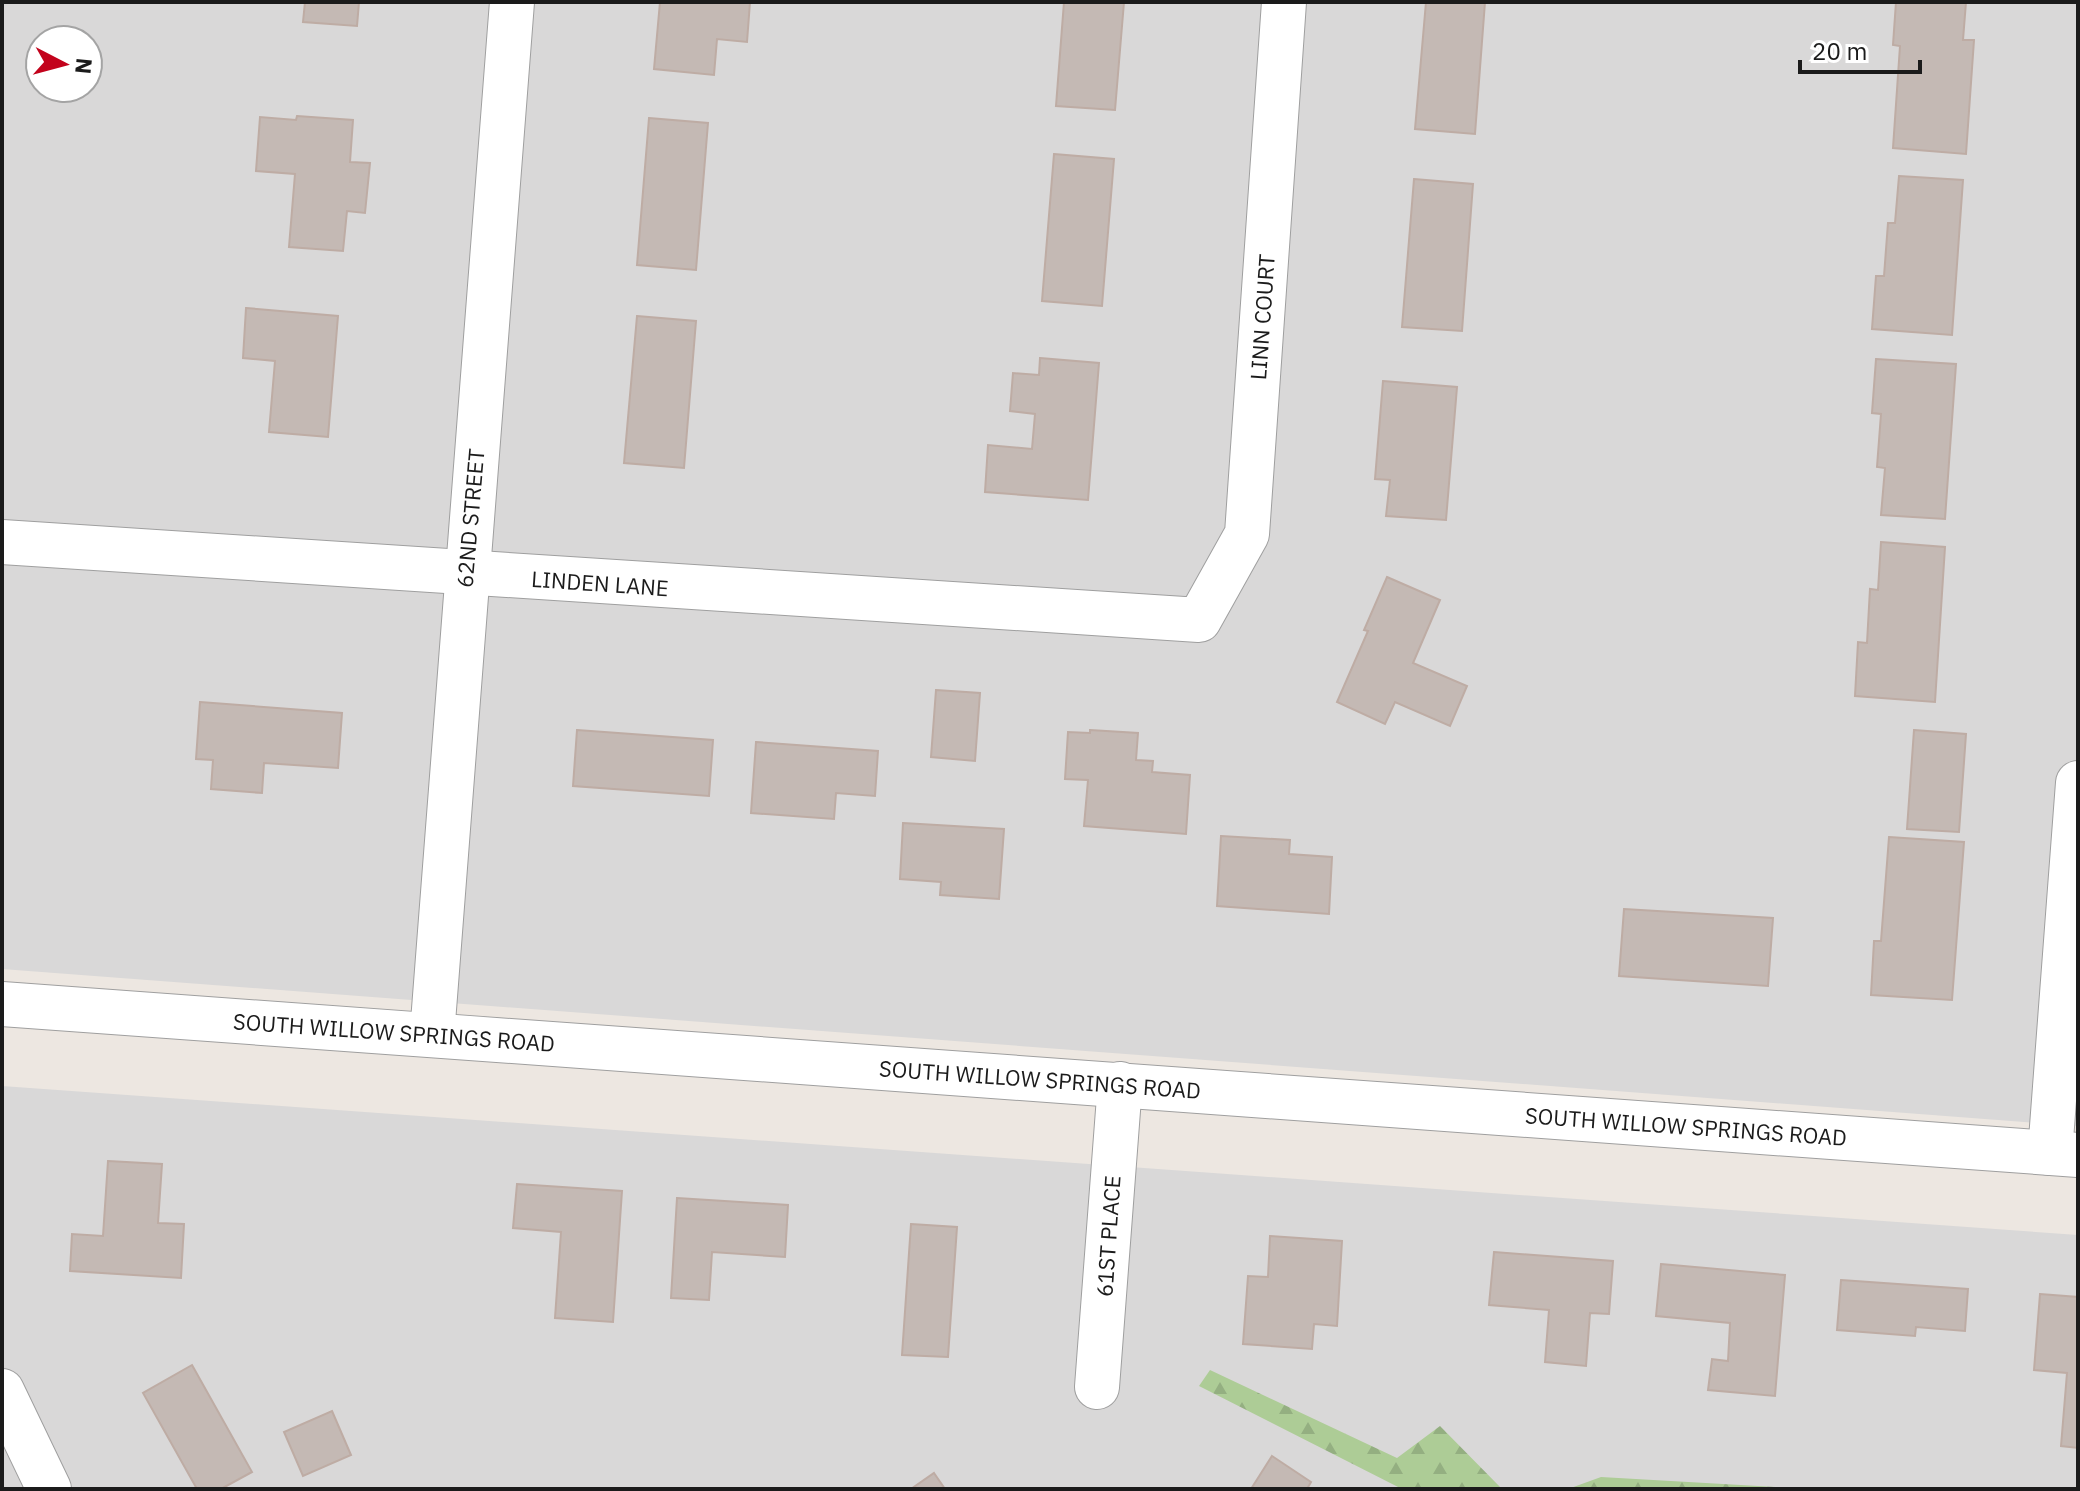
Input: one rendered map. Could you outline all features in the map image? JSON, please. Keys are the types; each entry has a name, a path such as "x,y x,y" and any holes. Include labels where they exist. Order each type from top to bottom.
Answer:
{"street":[{"name":"62ND STREET","path":"432,1035 512,2"},
{"name":"LINN COURT","path":"1199,620 1247,534 1284,2"},
{"name":"LINDEN LANE","path":"2,542 1199,620"},
{"path":"2064,1154 2078,783"},
{"name":"SOUTH WILLOW SPRINGS ROAD","path":"2,1004 2064,1154"},
{"name":"61ST PLACE","path":"1097,1387 1120,1084"},
{"path":"2,1391 49,1489"}],"shaded area":[{"path":"2,2 2078,2 2078,1126 2,969"},
{"path":"2,1086 2078,1235 2078,1489 2,1489"}],"green space":[{"path":"1210,1370 1397,1458 1440,1426 1502,1489 1402,1489 1199,1386"},
{"path":"1601,1477 1809,1489 1568,1489"}],"building":[{"path":"305,2 359,2 357,26 303,22"},
{"path":"660,2 750,2 747,42 717,39 714,75 654,69"},
{"path":"1064,2 1124,2 1115,110 1056,106"},
{"path":"1426,2 1485,2 1475,134 1415,129"},
{"path":"1896,2 1966,2 1963,40 1974,40 1966,154 1893,148 1900,46 1893,45"},
{"path":"297,116 353,120 350,162 370,163 365,213 347,211 343,251 289,247 295,174 256,171 260,117 296,120"},
{"path":"649,118 708,123 696,270 637,265"},
{"path":"1054,154 1114,159 1102,306 1042,301"},
{"path":"1899,176 1963,180 1952,335 1872,329 1876,276 1884,276 1888,223 1895,223"},
{"path":"1414,179 1473,184 1462,331 1402,327"},
{"path":"246,308 338,316 328,437 269,432 275,361 243,358"},
{"path":"637,316 696,321 684,468 624,463"},
{"path":"1040,358 1099,363 1088,500 985,492 988,445 1032,449 1035,414 1010,411 1013,373 1039,375"},
{"path":"1876,359 1956,364 1945,519 1881,515 1885,468 1877,467 1881,414 1872,413"},
{"path":"1383,381 1457,387 1446,520 1386,516 1390,480 1375,479"},
{"path":"1881,542 1945,547 1935,702 1855,696 1858,642 1867,643 1870,589 1878,590"},
{"path":"1387,577 1440,600 1413,663 1467,686 1450,726 1395,702 1385,724 1337,702 1368,631 1364,630"},
{"path":"936,690 980,693 975,761 931,757"},
{"path":"200,702 342,713 338,768 264,763 262,793 211,789 213,760 196,759"},
{"path":"577,730 713,740 709,796 573,786"},
{"path":"1090,730 1138,733 1136,760 1153,761 1152,772 1190,775 1186,834 1084,826 1088,780 1065,779 1068,732 1090,733"},
{"path":"1914,730 1966,734 1959,832 1907,829"},
{"path":"756,742 878,751 875,796 836,793 834,819 751,813"},
{"path":"903,823 1004,829 999,899 940,895 941,882 900,879"},
{"path":"1221,836 1290,840 1289,854 1332,857 1329,914 1217,906"},
{"path":"1889,837 1964,842 1952,1000 1871,995 1874,941 1881,941"},
{"path":"1624,909 1773,918 1768,986 1619,976"},
{"path":"108,1161 162,1164 158,1223 184,1224 181,1278 70,1271 72,1234 103,1236"},
{"path":"517,1184 622,1191 613,1322 555,1318 561,1232 513,1228"},
{"path":"677,1198 788,1205 785,1257 712,1252 709,1300 671,1298"},
{"path":"911,1224 957,1227 948,1357 902,1355"},
{"path":"1270,1236 1342,1241 1337,1326 1314,1324 1312,1349 1243,1344 1248,1276 1268,1277"},
{"path":"1494,1252 1613,1261 1609,1314 1590,1313 1586,1366 1545,1362 1549,1310 1489,1305"},
{"path":"1661,1264 1785,1275 1775,1396 1708,1390 1712,1359 1728,1361 1730,1323 1656,1316"},
{"path":"1841,1280 1968,1289 1965,1331 1916,1327 1915,1336 1837,1330"},
{"path":"2040,1294 2078,1297 2078,1448 2061,1446 2067,1373 2034,1370"},
{"path":"192,1365 252,1472 221,1489 197,1489 143,1393"},
{"path":"332,1411 351,1455 303,1476 284,1432"},
{"path":"1272,1456 1311,1482 1307,1489 1251,1489"},
{"path":"934,1473 945,1489 911,1489"}]}
